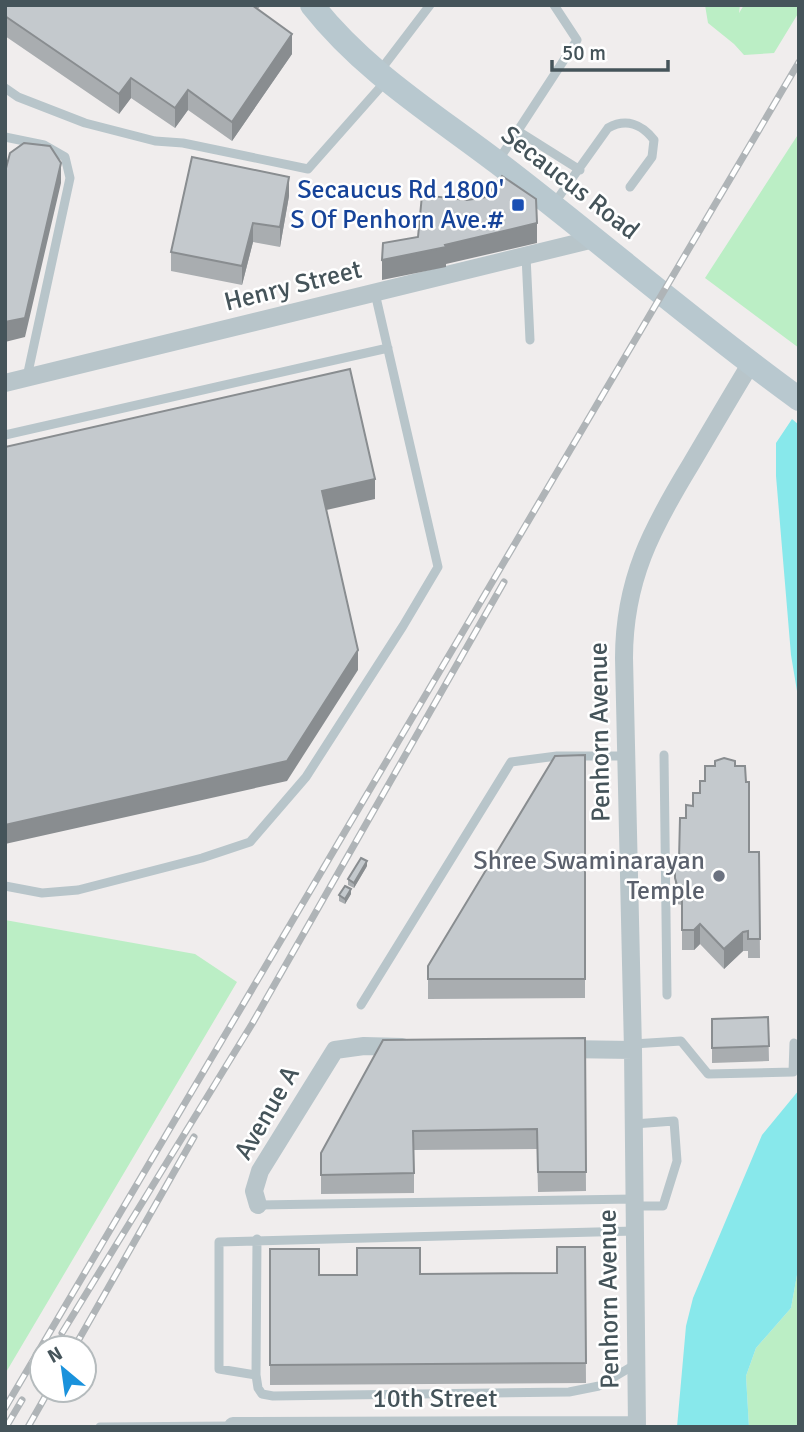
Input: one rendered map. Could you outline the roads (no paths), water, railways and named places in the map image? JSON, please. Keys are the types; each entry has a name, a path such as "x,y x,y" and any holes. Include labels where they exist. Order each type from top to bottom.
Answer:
{"main road":[{"name":"Secaucus Road","path":"312,5 332,30 382,77 447,130 497,163 799,399"}],"street":[{"name":"Henry Street","path":"5,383 594,239"},
{"name":"Penhorn Avenue","path":"637,1426 625,631 630,592 637,567 658,519 751,363"},
{"name":"Avenue A","path":"258,1205 254,1191 260,1171 335,1049 364,1046 418,1047"},
{"path":"539,1048 633,1047"},
{"name":"10th Street","path":"225,1426 637,1426"}],"lane":[{"path":"5,88 18,97 96,126 155,141 183,143 308,169 382,77 430,5"},
{"path":"497,163 577,40 554,5"},
{"path":"552,206 608,128 619,122 634,124 648,132 654,140 652,157 630,187"},
{"path":"518,131 580,170"},
{"path":"5,137 44,145 65,157 70,178 27,377"},
{"path":"526,256 530,340"},
{"path":"5,886 42,893 78,890 202,858 250,842 306,777 403,626 438,566 375,293"},
{"path":"5,435 388,348"},
{"path":"664,755 667,995"},
{"path":"361,1005 511,762 556,756 626,756"},
{"path":"633,1047 681,1041 708,1074 793,1072 794,1043"},
{"path":"258,1205 634,1202 663,1206 677,1161 674,1121 634,1124"},
{"path":"256,1375 219,1369 219,1241 635,1231"},
{"path":"257,1239 256,1375 262,1394 569,1392 599,1386 636,1364"},
{"path":"100,1427 225,1426"}],"water":[{"path":"792,419 799,425 799,703 791,655 776,476 776,443"},
{"path":"799,1090 799,1264 791,1308 756,1348 746,1376 749,1427 677,1427 686,1326 693,1298 762,1135"}],"railway":[{"path":"5,1408 799,62"},
{"path":"62,1333 252,1024 504,582"},
{"path":"82,1334 194,1137"},
{"path":"6,1427 22,1400"},
{"path":"28,1427 41,1404"}],"place":[{"name":"Secaucus Rd 1800' S Of Penhorn Ave.#","path":"518,205"},
{"name":"Shree Swaminarayan Temple","path":"719,876"}]}
